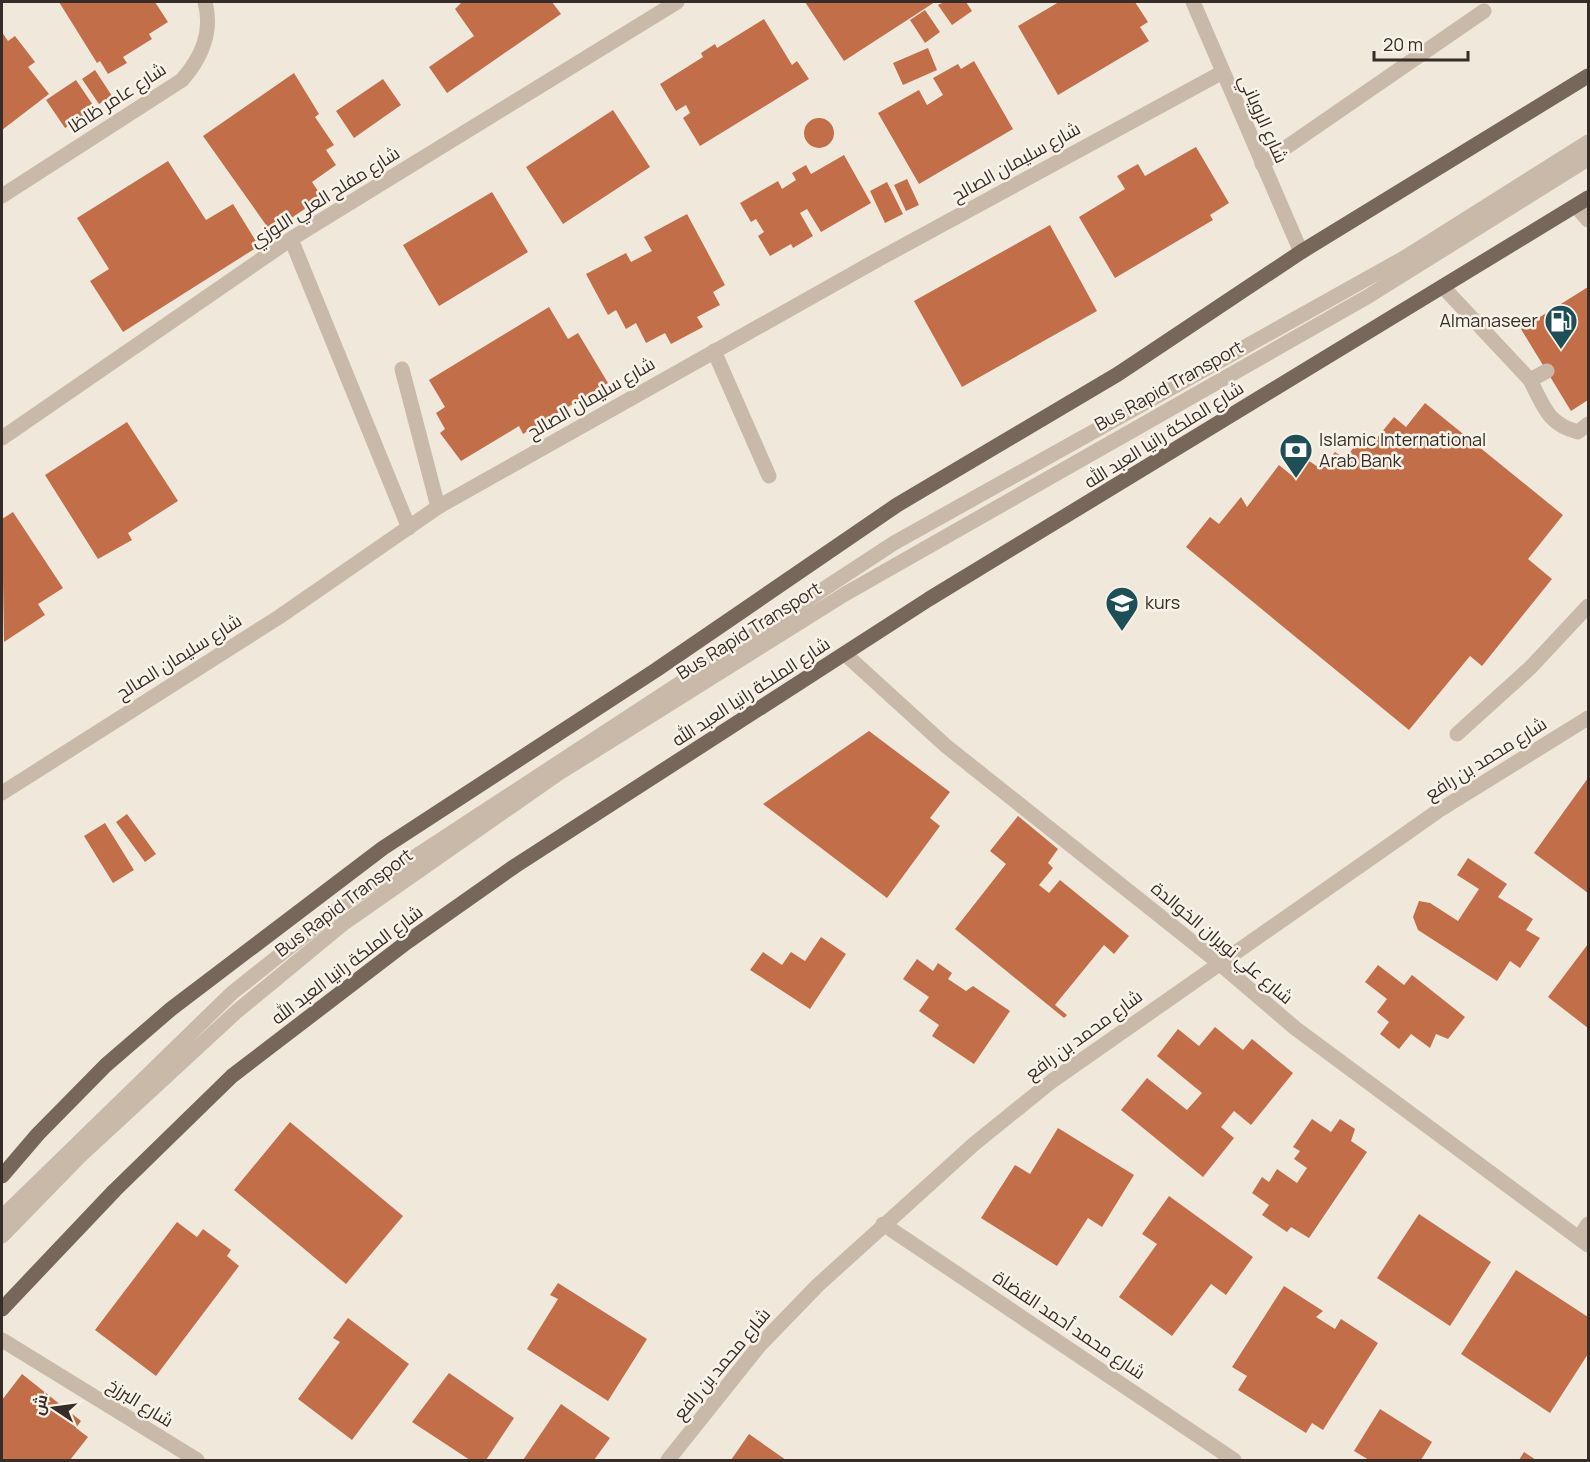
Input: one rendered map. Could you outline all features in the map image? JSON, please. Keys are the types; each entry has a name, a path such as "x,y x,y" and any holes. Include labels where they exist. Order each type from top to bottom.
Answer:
{"main road":[{"path":"2,1176 38,1134 106,1065 171,1009 383,848 656,670 897,505 1118,374 1301,252 1588,76"},
{"name":"شارع الملكة رانيا العبد الله","path":"2,1309 116,1190 232,1076 407,942 515,866 929,599 1582,202"}],"street":[{"name":"شارع عامر ظاظا","path":"2,196 182,80 204,47 209,26 205,2"},
{"name":"شارع مفلح العلي اللوزي","path":"2,438 291,239 677,2"},
{"name":"شارع الروياني","path":"1193,2 1221,73 1301,252"},
{"path":"1262,164 1484,10"},
{"name":"شارع سليمان الصالح","path":"2,793 279,617 438,507 714,351 1221,73"},
{"name":"Bus Rapid Transport","path":"2,1217 232,993 349,900 894,543 1404,258 1588,142"},
{"name":"Bus Rapid Transport","path":"2,1236 80,1156 236,1011 344,922 556,775 855,588 1367,297 1588,159"},
{"path":"1582,202 1588,220"},
{"path":"291,239 409,528"},
{"path":"1443,287 1530,380 1550,419 1563,428 1578,432 1588,424"},
{"path":"714,351 769,476"},
{"path":"402,369 438,507"},
{"path":"1530,380 1547,371"},
{"path":"1457,734 1531,667 1588,606"},
{"name":"شارع علي نويران الخوالدة","path":"845,654 946,746 1219,963 1295,1028 1584,1241"},
{"name":"شارع محمد بن رافع","path":"668,1461 759,1346 883,1224 974,1143 1052,1081 1438,811 1588,718"},
{"name":"شارع محمد أحمد القضاة","path":"883,1224 1234,1461"},
{"path":"1584,1241 1588,1224"},
{"name":"شارع البرزخ","path":"2,1340 197,1461"}],"building":[{"path":"59,2 155,2 168,22 149,34 152,39 123,57 127,63 108,74 100,61 97,63"},
{"path":"462,2 552,2 561,14 447,93 429,67 474,36 455,9"},
{"path":"805,2 935,2 844,61"},
{"path":"944,2 966,2 972,11 952,25 938,5"},
{"path":"1059,2 1135,2 1148,22 1140,27 1149,41 1058,95 1018,26"},
{"path":"925,10 940,32 925,43 910,20"},
{"path":"764,19 792,65 797,61 809,79 700,146 683,118 690,113 686,105 676,111 660,84 703,57 701,53 715,44 717,48"},
{"path":"2,32 8,41 15,36 35,62 28,67 49,94 2,130"},
{"path":"928,48 937,70 903,85 893,63"},
{"path":"974,61 1013,129 919,184 878,113 919,90 927,105 943,95 933,78 958,64 961,69"},
{"path":"95,70 112,96 99,104 82,79"},
{"path":"294,73 319,114 315,117 334,145 326,150 336,165 312,182 322,197 271,232 203,136"},
{"path":"383,79 401,105 354,138 336,111"},
{"path":"76,80 95,108 65,128 46,100"},
{"path":"613,110 650,167 563,224 526,167"},
{"path":"819,118 825,119 833,127 833,139 825,147 819,148 813,147 805,139 804,133 805,127 813,119"},
{"path":"1196,147 1229,203 1210,215 1213,220 1115,278 1079,217 1125,189 1117,176 1138,164 1145,176"},
{"path":"844,155 871,203 821,232 807,209 800,213 813,236 793,248 791,244 770,256 758,236 764,232 756,219 751,222 740,203 778,181 782,189 796,180 792,173 806,165 811,174"},
{"path":"168,161 206,220 233,204 259,246 123,332 90,281 109,269 77,218"},
{"path":"907,179 919,205 906,211 894,185"},
{"path":"887,182 903,214 885,223 870,191"},
{"path":"492,192 528,252 439,306 403,245"},
{"path":"687,214 725,285 713,292 720,305 697,317 703,327 671,344 665,333 646,343 636,323 626,329 616,310 608,315 586,274 626,253 631,262 652,251 644,237"},
{"path":"1050,225 1097,311 962,387 914,301"},
{"name":"Almanaseer","path":"1588,287 1588,400 1571,411 1521,329"},
{"path":"549,307 568,339 578,333 608,383 523,434 519,426 461,461 440,433 445,429 436,413 445,407 429,380"},
{"path":"1425,403 1563,515 1528,559 1552,579 1482,666 1470,656 1409,730 1186,547 1210,517 1219,524 1241,497 1247,507 1279,465 1296,479 1309,461 1321,469 1335,452 1345,459 1363,435 1373,443 1394,417 1406,427"},
{"path":"127,422 178,501 128,533 132,540 98,559 45,475"},
{"path":"13,512 63,588 38,604 45,615 4,642 2,519"},
{"path":"869,731 950,792 930,818 940,826 887,898 763,804"},
{"path":"1588,778 1588,893 1534,853"},
{"path":"127,814 156,854 145,862 116,822"},
{"path":"1018,816 1058,849 1048,863 1053,868 1039,885 1049,893 1060,880 1129,936 1114,954 1104,945 1055,1005 1067,1015 1064,1018 955,929 1006,864 990,851"},
{"path":"105,823 134,870 113,883 84,836"},
{"path":"1468,858 1507,884 1498,897 1533,919 1526,930 1540,938 1520,968 1510,961 1497,981 1418,930 1413,917 1419,901 1430,903 1458,921 1479,889 1457,875"},
{"path":"821,937 846,954 810,1009 750,970 763,952 782,965 791,952 805,961"},
{"path":"1588,944 1588,1028 1548,997"},
{"path":"917,959 933,971 938,963 952,973 948,979 966,991 973,986 1010,1011 974,1064 932,1036 939,1025 919,1011 929,997 903,979"},
{"path":"1378,965 1404,985 1412,975 1465,1017 1448,1039 1436,1034 1430,1048 1411,1034 1399,1049 1380,1034 1389,1022 1377,1012 1387,999 1365,982"},
{"path":"1215,1027 1243,1050 1252,1039 1293,1073 1251,1125 1234,1111 1221,1127 1234,1138 1203,1177 1121,1110 1147,1078 1187,1110 1202,1093 1157,1056 1178,1029 1199,1046"},
{"path":"1312,1119 1331,1132 1340,1119 1355,1129 1351,1141 1367,1152 1309,1238 1291,1227 1287,1232 1262,1215 1269,1205 1252,1193 1262,1177 1269,1182 1277,1169 1297,1183 1307,1168 1294,1159 1300,1151 1293,1147"},
{"path":"290,1122 403,1216 346,1284 234,1190"},
{"path":"1058,1128 1134,1175 1102,1227 1088,1218 1057,1266 981,1218 1015,1165 1030,1174"},
{"path":"1169,1196 1253,1257 1226,1295 1211,1284 1172,1336 1119,1297 1157,1244 1142,1234"},
{"path":"1419,1214 1491,1262 1450,1326 1377,1278"},
{"path":"177,1222 197,1237 203,1229 231,1250 227,1256 239,1266 156,1376 95,1330"},
{"path":"1516,1270 1588,1317 1588,1354 1550,1413 1461,1354"},
{"path":"558,1283 647,1339 608,1401 527,1349 558,1299 550,1295"},
{"path":"1284,1286 1323,1311 1316,1317 1335,1329 1341,1319 1378,1343 1323,1430 1312,1423 1306,1433 1238,1390 1247,1376 1232,1367"},
{"path":"348,1318 409,1364 352,1440 298,1399 340,1342 333,1338"},
{"path":"449,1373 514,1418 486,1460 470,1460 412,1422"},
{"path":"22,1374 81,1421 76,1428 88,1437 70,1460 2,1460 2,1400"},
{"path":"561,1404 610,1438 594,1460 523,1460"},
{"path":"1380,1409 1432,1442 1421,1460 1369,1460 1354,1451"},
{"path":"749,1434 786,1460 731,1460"},
{"path":"1524,1452 1536,1460 1519,1460"}],"place":[{"name":"Almanaseer","path":"1561,350"},
{"name":"Islamic International Arab Bank","path":"1296,479"},
{"name":"kurs","path":"1122,632"}]}
